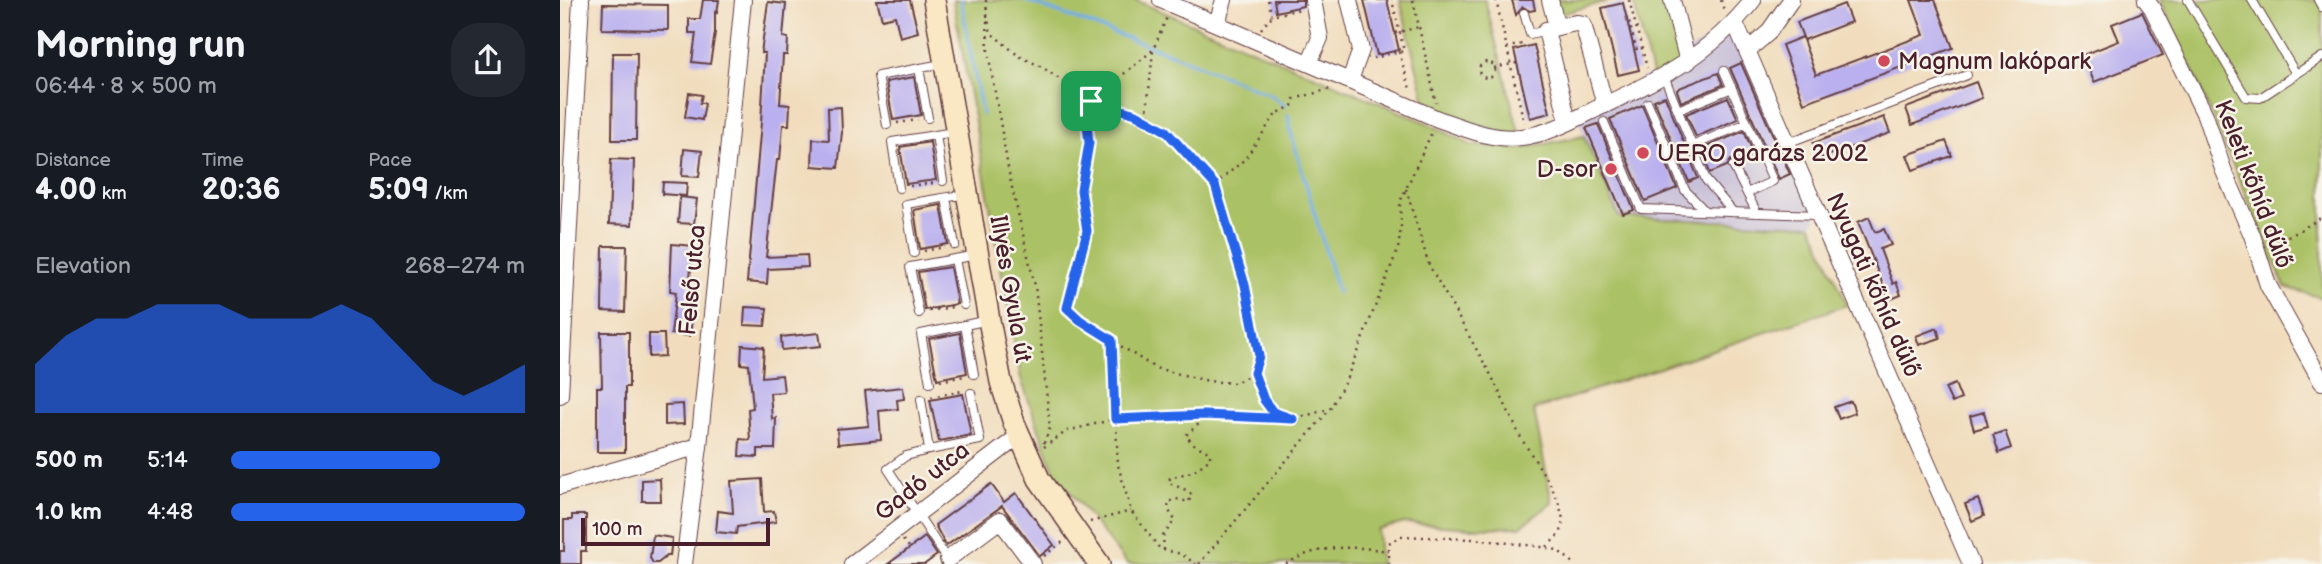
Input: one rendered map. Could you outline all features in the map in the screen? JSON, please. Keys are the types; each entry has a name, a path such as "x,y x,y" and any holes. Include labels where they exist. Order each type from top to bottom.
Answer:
{"street":[{"path":"560,395 581,0"},
{"name":"Felső utca","path":"684,564 699,446 743,0"},
{"name":"Illyés Gyula út","path":"934,0 945,64 946,134 957,196 977,255 1001,382 1039,479 1099,564"},
{"path":"1217,23 1224,0"},
{"path":"1345,78 1357,62 1361,50 1349,0"},
{"path":"1550,0 1551,29 1569,122"},
{"path":"1672,0 1688,62"},
{"path":"1167,2 1438,119 1483,134 1505,138 1549,131 1664,76 1688,62 1753,0"},
{"path":"1747,51 1768,33 1791,0"},
{"name":"Keleti kőhíd dűlő","path":"2146,0 2205,115 2223,169 2254,240 2268,285 2322,382"},
{"path":"1309,4 1320,38 1309,62"},
{"name":"Nyugati kőhíd dűlő","path":"1730,20 1747,51 1970,564"},
{"path":"1551,29 1583,24 1605,105"},
{"name":"Gadó utca","path":"852,564 1020,435"},
{"path":"560,486 699,446"},
{"path":"949,562 1000,520 1033,564"}],"lane":[{"path":"2188,0 2242,95 2246,97 2260,98 2322,57"},
{"path":"2252,0 2296,74"},
{"path":"2318,0 2322,7"},
{"path":"1524,13 1530,34 1551,29"},
{"path":"887,125 878,76 945,64"},
{"path":"919,68 928,118"},
{"path":"1724,71 1773,181 1747,193"},
{"path":"1787,143 1967,75"},
{"path":"1664,76 1706,180 1733,212"},
{"path":"1678,110 1732,88"},
{"path":"1648,103 1685,190 1705,211"},
{"path":"1604,122 1641,209 1818,215"},
{"path":"1692,146 1747,123"},
{"path":"899,188 892,142 946,134 943,181"},
{"path":"1733,166 1757,213"},
{"path":"914,253 906,204 957,196 954,245"},
{"path":"919,313 910,267 977,255"},
{"path":"955,259 964,305"},
{"path":"930,383 922,334 989,320"},
{"path":"965,325 974,373"},
{"path":"949,562 888,469 906,456 980,440 971,393"},
{"path":"921,399 929,450"}],"path":[{"path":"986,0 988,52 1010,179 1035,286 1050,428 1042,448 1067,431 1115,419 1199,415 1293,419 1330,409"},
{"path":"1268,0 1272,16"},
{"path":"1357,62 1404,51 1397,32 1392,0"},
{"path":"1112,340 1118,465 1131,510 1160,548 1181,554 1198,564 1330,409 1346,380 1398,249 1400,202 1438,119 1413,0"},
{"path":"1496,0 1526,132"},
{"path":"1721,0 1730,20"},
{"path":"1152,122 1147,111 1154,48 1167,2"},
{"path":"1261,29 1272,16 1309,4"},
{"path":"987,15 992,33 1019,57 1042,66 1091,101 1136,114 1166,131 1215,185 1245,285 1259,356 1254,373 1264,400 1273,412 1293,419"},
{"path":"1633,16 1627,17 1636,49 1641,48"},
{"path":"1397,32 1419,27"},
{"path":"1154,48 1091,101 1087,124 1089,143 1081,190 1087,231 1067,308 1080,320 1155,368 1208,381 1235,383 1254,373"},
{"path":"1399,52 1412,95"},
{"path":"1636,56 1643,54"},
{"path":"1483,62 1490,63 1494,68 1493,75 1486,78 1479,71 1483,62"},
{"path":"1494,68 1517,63"},
{"path":"1215,185 1245,159 1276,114 1292,106 1294,99 1332,88 1345,78"},
{"path":"1520,104 1526,102"},
{"path":"887,125 928,118"},
{"path":"899,188 943,181"},
{"path":"1406,189 1429,265 1492,377 1521,438 1552,487 1560,507 1563,519 1561,531 1546,548"},
{"path":"2254,240 2273,240 2292,235 2322,217"},
{"path":"914,253 954,245"},
{"path":"919,313 964,305"},
{"path":"930,383 974,373"},
{"path":"1164,550 1163,536 1175,520 1168,502 1176,499 1189,502 1191,494 1169,483 1170,478 1194,471 1210,459 1210,453 1192,443 1186,435 1200,423 1199,415"},
{"path":"1070,524 1092,522 1131,510"},
{"path":"1389,564 1389,544 1400,536 1473,539 1546,548 1557,550 1575,564"},
{"path":"902,539 910,548"},
{"path":"1051,551 1058,546"},
{"path":"1286,564 1304,553 1354,546 1389,551"}],"shaded area":[{"path":"1735,23 1818,215 1812,225 1619,217 1577,118"}],"green space":[{"path":"953,0 1135,0 1429,124 1471,145 1520,149 1584,136 1619,217 1812,225 1847,305 1534,410 1552,503 1520,527 1470,528 1404,523 1378,530 1380,564 1127,564 1054,471 1021,379"},
{"path":"1400,0 1485,0 1520,136 1440,115 1426,105"},
{"path":"1550,0 1611,0 1554,16"},
{"path":"1633,0 1672,0 1688,62 1654,82"},
{"path":"2159,0 2322,0 2322,298 2285,287 2196,78"}],"building":[{"path":"703,0 719,0 717,13 715,12 710,64 692,62 696,33 689,33 689,19 700,19"},
{"path":"877,0 910,0 918,32 900,37 895,16 882,19"},
{"path":"1274,0 1303,0 1303,6 1276,12"},
{"path":"1364,0 1387,0 1399,50 1377,55"},
{"path":"1512,0 1533,0 1535,10 1530,11 1523,7 1516,15"},
{"name":"Magnum lakópark","path":"1911,0 1935,0 1953,48 1804,103 1782,45 1802,37 1816,75 1924,35"},
{"path":"768,2 786,4 783,37 788,38 787,55 783,55 780,104 790,105 789,125 783,125 780,160 777,160 766,257 807,255 808,267 768,269 767,284 747,282 761,123 765,53 761,53"},
{"path":"1623,3 1639,70 1618,75 1602,8"},
{"path":"603,4 668,5 668,30 602,29"},
{"path":"1844,4 1851,22 1804,40 1797,22"},
{"path":"2142,12 2163,55 2094,82 2083,55 2119,41 2112,24"},
{"path":"1534,45 1550,113 1530,118 1514,50"},
{"path":"613,53 637,53 636,140 612,140"},
{"path":"1741,63 1790,174 1779,179 1730,68"},
{"path":"1718,73 1723,85 1681,102 1677,90 1679,88"},
{"path":"914,77 921,115 893,120 886,82"},
{"path":"1976,82 1982,98 1912,125 1906,108"},
{"path":"689,93 702,95 700,103 705,103 702,120 685,117"},
{"path":"1665,96 1698,178 1689,182 1654,100"},
{"path":"1728,97 1738,119 1696,137 1686,114"},
{"name":"UERO garázs 2002","path":"1642,105 1677,188 1645,201 1610,119"},
{"path":"841,107 842,132 838,168 812,166 813,139 829,140 828,108"},
{"path":"1884,117 1890,133 1819,159 1813,143"},
{"name":"D-sor","path":"1598,124 1634,210 1623,214 1586,128"},
{"path":"1744,131 1754,154 1737,161 1731,160 1727,166 1710,173 1701,149"},
{"path":"1946,141 1952,156 1913,170 1907,155"},
{"path":"930,142 936,180 906,184 900,147"},
{"path":"684,149 702,151 699,177 682,176"},
{"path":"611,159 634,160 632,225 609,224"},
{"path":"663,182 687,183 686,196 662,194"},
{"path":"680,197 697,199 694,224 678,223"},
{"path":"941,205 948,244 920,249 914,210"},
{"path":"1869,217 1875,232 1884,229 1891,245 1880,249 1893,284 1896,282 1901,295 1889,300 1858,222"},
{"path":"672,244 693,246 687,310 693,310 690,336 671,334 676,292 670,291"},
{"path":"603,246 627,246 625,312 602,311"},
{"path":"950,267 957,304 925,310 918,272"},
{"path":"745,307 767,308 765,326 744,325"},
{"path":"1937,328 1940,338 1919,345 1916,336"},
{"path":"601,332 629,332 629,387 625,387 625,452 597,452 597,387 602,387"},
{"path":"819,333 821,346 782,350 781,337"},
{"path":"960,333 967,373 937,379 929,339"},
{"path":"649,334 664,334 665,356 649,357"},
{"path":"742,345 764,347 762,377 782,375 784,392 770,393 772,419 776,418 775,449 758,449 758,457 739,456 740,439 750,440 748,409 753,408 749,365 741,364"},
{"path":"1955,384 1961,399 1952,403 1945,388"},
{"path":"903,387 904,399 897,400 898,409 879,411 881,440 838,444 837,429 869,426 865,391"},
{"path":"963,394 971,435 939,441 930,400"},
{"path":"1851,401 1855,413 1839,419 1834,407"},
{"path":"683,404 684,424 665,425 665,405"},
{"path":"1984,412 1988,426 1974,430 1970,416"},
{"path":"2005,431 2011,448 1999,453 1993,435"},
{"path":"660,479 661,501 642,501 642,480"},
{"path":"762,479 764,512 774,511 776,522 737,527 736,534 716,532 718,511 733,513 731,481"},
{"path":"991,484 1004,502 1016,493 1054,545 1040,556 1002,506 946,546 935,525"},
{"path":"1978,499 1984,516 1972,521 1965,504"},
{"path":"572,515 586,515 586,551 581,551 581,564 560,564 560,551 564,551 564,520 572,520"},
{"path":"653,535 672,538 670,556 658,563 653,563 650,558"},
{"path":"925,537 937,555 925,564 888,564"}],"waterway":[{"path":"961,0 982,114"},
{"path":"1024,0 1174,55 1269,94 1286,106"},
{"path":"1288,115 1338,293"}],"place":[{"name":"Magnum lakópark","path":"1884,61"},
{"name":"UERO garázs 2002","path":"1643,153"},
{"name":"D-sor","path":"1611,169"}],"route":[{"path":"1091,101 1136,114 1166,131 1215,185 1245,285 1259,356 1254,373 1264,400 1273,412 1293,419 1204,415 1115,419 1112,340 1080,320 1067,308 1087,231 1081,190 1089,143 1087,124 1091,101"}]}
